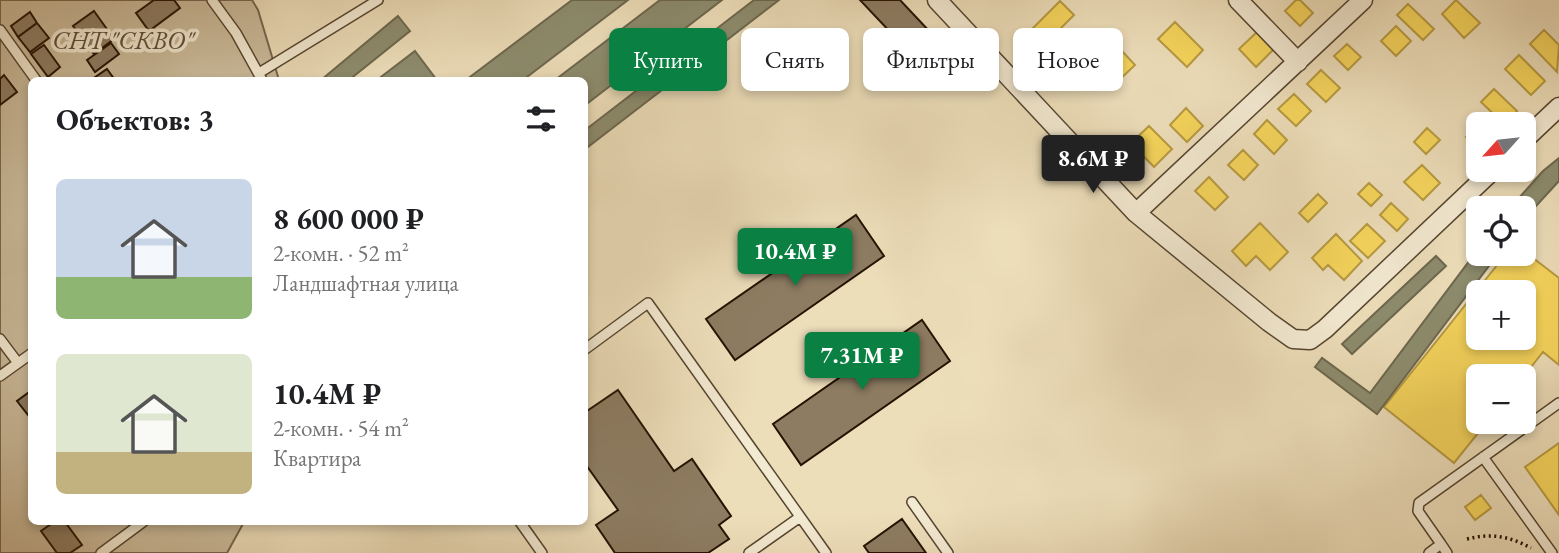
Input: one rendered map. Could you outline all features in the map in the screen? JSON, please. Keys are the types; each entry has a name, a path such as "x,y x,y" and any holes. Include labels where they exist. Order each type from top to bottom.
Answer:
{"street":[{"path":"937,0 1136,213 1293,340 1310,341 1325,330 1480,182"},
{"path":"1238,0 1298,62"},
{"path":"1136,213 1363,0"},
{"path":"1536,129 1559,107"}],"lane":[{"path":"212,0 236,33 261,77 378,0"},
{"path":"0,30 34,77"},
{"path":"588,347 648,303 826,553"},
{"path":"0,339 18,363"},
{"path":"0,376 28,356"},
{"path":"1447,553 1417,507 1419,503 1559,403"},
{"path":"1483,457 1552,553"},
{"path":"912,502 948,553"},
{"path":"749,553 800,517"},
{"path":"101,553 139,525"},
{"path":"522,525 542,553"},
{"path":"1429,553 1441,544"}],"path":[{"path":"1467,539 1485,535 1501,536 1533,549"}],"green space":[{"name":"СНТ \"СКВО\"","path":"0,0 252,0 258,10 278,77 28,77 28,525 242,525 227,553 0,553"}],"building: Жильё":[{"path":"1296,0 1300,0 1313,13 1300,26 1285,11"},
{"path":"1456,0 1480,23 1464,38 1442,14"},
{"path":"1060,1 1074,15 1061,28 1033,28"},
{"path":"1408,4 1434,29 1423,40 1397,15"},
{"path":"1175,22 1203,50 1187,67 1158,39"},
{"path":"1396,26 1411,41 1396,56 1381,41"},
{"path":"1544,30 1559,45 1557,72 1530,44"},
{"path":"1257,32 1274,49 1256,67 1239,49"},
{"path":"1347,44 1361,57 1348,70 1334,56"},
{"path":"1123,52 1135,65 1123,76"},
{"path":"1519,55 1545,81 1531,95 1505,69"},
{"path":"1321,70 1340,88 1326,102 1307,84"},
{"path":"1494,89 1517,111 1491,112 1481,102"},
{"path":"1294,94 1311,111 1296,126 1278,109"},
{"path":"1186,108 1203,126 1187,142 1170,125"},
{"path":"1267,120 1287,140 1274,154 1254,134"},
{"path":"1149,126 1172,149 1154,167 1131,143"},
{"path":"1427,128 1440,140 1426,154 1414,142"},
{"path":"1243,150 1258,165 1244,180 1228,165"},
{"path":"1422,165 1440,183 1423,200 1404,182"},
{"path":"1209,177 1228,197 1215,210 1195,191"},
{"path":"1369,183 1382,195 1371,206 1358,194"},
{"path":"1318,194 1327,203 1308,222 1299,213"},
{"path":"1391,203 1408,219 1397,231 1380,215"},
{"path":"1260,223 1288,252 1270,270 1256,256 1246,266 1232,251"},
{"path":"1367,224 1385,241 1368,258 1350,241"},
{"path":"1336,234 1362,261 1344,280 1328,265 1323,270 1312,258"},
{"path":"1536,260 1559,278 1559,365 1543,352 1534,364 1466,364 1466,434 1477,434 1454,463 1384,407 1466,304 1466,350 1536,350 1536,280 1485,280 1496,266 1536,266"},
{"path":"1559,443 1559,515 1525,467"},
{"path":"1481,495 1491,508 1475,520 1465,507"}],"building: Промзона":[{"path":"572,0 628,0 527,77 470,77"},
{"path":"660,0 722,0 686,28 623,28"},
{"path":"754,0 779,0 741,28 727,40 727,28 718,28"},
{"path":"398,16 410,31 353,77 325,77"},
{"path":"609,39 609,87 588,103 588,77 559,77"},
{"path":"415,51 434,77 381,77"},
{"path":"636,91 661,91 588,147 588,128"},
{"path":"1559,158 1559,181 1536,206 1536,196 1521,196"},
{"path":"1436,256 1446,266 1352,354 1342,344"},
{"path":"1466,265 1489,266 1478,280 1466,280 1466,296 1377,414 1315,367 1322,358 1370,393"}],"building: Прочее":[{"path":"154,0 174,0 180,8 149,31 136,13"},
{"path":"860,0 900,0 926,28 886,28"},
{"path":"94,11 114,39 94,54 73,26"},
{"path":"30,12 37,23 18,37 11,26"},
{"path":"37,23 49,38 30,52 18,37"},
{"path":"111,43 119,54 95,72 87,60"},
{"path":"44,45 60,67 48,77 31,54"},
{"path":"107,69 113,77 95,77"},
{"path":"4,75 17,92 0,105 0,79"},
{"path":"856,215 884,256 735,360 706,319"},
{"path":"922,320 950,361 801,465 773,424"},
{"path":"618,390 674,471 692,459 731,516 719,525 729,539 708,553 615,553 596,525 618,510 588,468 588,410"},
{"path":"28,393 28,415 17,401"},
{"path":"902,519 926,553 869,553 864,546"},
{"path":"50,525 67,525 82,545 70,553 57,553 41,531"}]}
